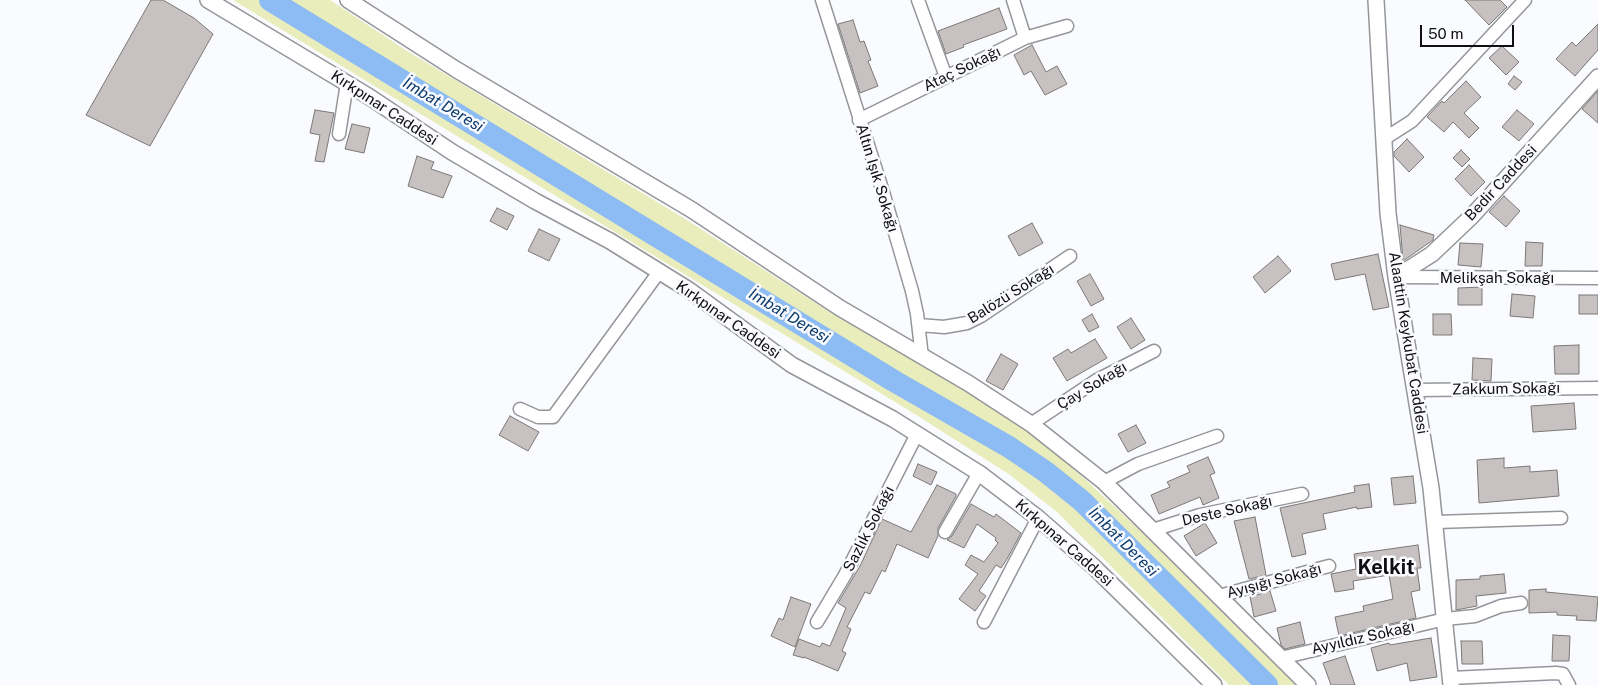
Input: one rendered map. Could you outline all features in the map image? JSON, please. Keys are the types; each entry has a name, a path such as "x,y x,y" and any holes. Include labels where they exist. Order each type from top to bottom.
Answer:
{"street":[{"name":"Kırkpınar Caddesi","path":"208,0 347,83 452,152 535,201 610,241 689,290 792,365 917,434 979,473 1038,518 1094,567 1214,685"},
{"path":"348,0 457,70 692,210 840,308 922,358 968,383 1031,424 1104,482 1308,685"},
{"name":"Altın Işık Sokağı","path":"822,0 886,201 919,325 922,358"},
{"path":"918,0 946,77"},
{"path":"1013,0 1025,38"},
{"name":"Alaattin Keykubat Caddesi","path":"1376,0 1388,213 1396,277 1436,522 1451,681"},
{"path":"1384,139 1412,121 1525,0"},
{"name":"Ataç Sokağı","path":"859,120 1025,38 1067,26"},
{"name":"Bedir Caddesi","path":"1396,277 1432,254 1472,216 1598,77"},
{"path":"339,134 347,83"},
{"name":"Balözü Sokağı","path":"919,325 944,327 967,323 982,316 1070,256"},
{"path":"520,409 538,417 553,417 659,272"},
{"name":"Melikşah Sokağı","path":"1396,277 1598,278"},
{"name":"Çay Sokağı","path":"1031,424 1097,380 1154,351"},
{"name":"Zakkum Sokağı","path":"1415,390 1598,388"},
{"name":"Sazlık Sokağı","path":"817,622 846,575 917,434"},
{"path":"1104,482 1138,464 1217,436"},
{"path":"945,532 979,473"},
{"name":"Deste Sokağı","path":"1153,530 1210,512 1302,494"},
{"path":"984,622 1038,518"},
{"path":"1436,522 1561,518"},
{"name":"Ayışığı Sokağı","path":"1219,596 1329,566"},
{"name":"Ayyıldız Sokağı","path":"1281,658 1444,619 1475,616 1502,606 1521,603"},
{"path":"1451,681 1556,673 1563,674 1569,685"}],"green space":[{"path":"233,0 330,0 404,49 687,220 828,311 982,400 1026,429 1086,480 1232,617 1297,685 1229,685 1058,513 1010,475 918,416"}],"building":[{"path":"151,0 163,0 194,18 213,34 150,146 86,115"},
{"path":"1465,0 1500,0 1507,7 1489,25"},
{"path":"999,8 1007,29 963,45 964,47 946,54 938,31"},
{"path":"853,20 860,42 864,41 871,60 868,61 878,86 860,93 838,24"},
{"path":"1598,24 1598,50 1575,76 1556,59 1572,42 1576,46"},
{"path":"1032,45 1046,72 1057,66 1067,84 1045,95 1031,71 1024,75 1014,55"},
{"path":"1502,46 1519,62 1506,75 1489,58"},
{"path":"1514,76 1522,82 1515,90 1508,84"},
{"path":"1466,81 1481,97 1464,113 1479,128 1469,138 1453,122 1444,132 1427,117 1442,101 1444,103"},
{"path":"1598,91 1598,123 1582,109"},
{"path":"315,110 334,113 324,162 315,161 320,135 310,133"},
{"path":"1517,110 1534,124 1519,141 1502,127"},
{"path":"352,124 370,128 364,153 345,149"},
{"path":"1407,139 1424,157 1409,172 1394,156 1394,152"},
{"path":"1461,150 1470,159 1462,167 1453,158"},
{"path":"417,156 434,162 431,169 452,176 443,198 408,186"},
{"path":"1469,165 1485,182 1471,196 1455,179"},
{"path":"1504,196 1520,211 1506,227 1489,212"},
{"path":"497,208 514,216 507,230 490,221"},
{"path":"1032,223 1043,243 1019,256 1008,236"},
{"path":"1400,225 1434,235 1433,240 1403,261"},
{"path":"539,229 560,239 549,261 528,251"},
{"path":"1526,242 1543,243 1542,266 1525,266"},
{"path":"1460,243 1483,244 1481,267 1458,265"},
{"path":"1378,254 1389,307 1373,310 1365,274 1335,280 1331,264"},
{"path":"1278,256 1291,271 1265,293 1253,277"},
{"path":"1090,274 1104,299 1091,306 1077,281"},
{"path":"1482,287 1482,305 1458,305 1458,288"},
{"path":"1512,294 1535,296 1533,318 1510,316"},
{"path":"1579,295 1598,295 1598,314 1579,314"},
{"path":"1092,314 1099,327 1089,332 1082,320"},
{"path":"1433,314 1451,314 1452,335 1433,335"},
{"path":"1131,318 1145,340 1131,349 1117,327"},
{"path":"1095,339 1107,358 1067,381 1053,358 1068,349 1071,353"},
{"path":"1579,345 1579,374 1555,374 1554,346"},
{"path":"1001,354 1018,364 1003,390 986,381"},
{"path":"1473,358 1492,359 1491,381 1472,380"},
{"path":"1574,403 1576,429 1533,432 1531,406"},
{"path":"510,416 539,432 528,451 499,435"},
{"path":"1136,425 1146,443 1128,452 1118,434"},
{"path":"1208,457 1215,473 1210,475 1219,498 1203,505 1200,497 1159,514 1151,495 1170,487 1167,482 1190,472 1187,466"},
{"path":"1504,458 1504,468 1530,466 1530,472 1557,470 1559,496 1479,503 1477,460"},
{"path":"918,464 937,472 931,485 913,476"},
{"path":"1413,476 1416,503 1394,505 1391,478"},
{"path":"1369,484 1372,507 1357,509 1357,507 1323,514 1326,529 1302,534 1306,554 1292,557 1280,508 1355,492 1354,486"},
{"path":"937,485 956,494 956,496 938,528 938,536 928,558 897,544 885,572 882,570 870,594 865,592 847,627 851,629 842,651 846,653 838,671 804,657 793,655 799,639 820,647 822,643 830,646 846,608 838,603 860,566 882,519 911,532"},
{"path":"971,504 994,517 996,514 1021,533 1001,568 996,565 979,591 986,596 975,611 959,599 978,574 965,565 971,555 984,562 998,543 995,540 996,538 977,524 964,548 947,540 952,536"},
{"path":"1255,517 1266,575 1249,579 1234,521"},
{"path":"1205,523 1217,543 1196,556 1184,536"},
{"path":"1418,545 1421,568 1417,568 1420,590 1411,592 1416,618 1339,636 1335,617 1364,611 1363,606 1393,599 1389,575 1353,581 1354,589 1335,592 1331,574 1356,569 1354,554"},
{"path":"1504,574 1506,593 1476,596 1477,606 1456,610 1456,580 1480,579 1480,576"},
{"path":"1546,589 1546,592 1598,597 1596,621 1576,620 1577,616 1557,615 1557,612 1529,613 1529,590"},
{"path":"1270,591 1276,611 1254,617 1250,597"},
{"path":"791,597 811,604 795,647 771,636 779,618 783,620"},
{"path":"1300,622 1305,644 1285,649 1281,645 1277,628"},
{"path":"1553,635 1570,636 1569,661 1552,661"},
{"path":"1431,638 1437,677 1410,681 1407,663 1377,671 1371,648 1389,643 1390,645"},
{"path":"1461,641 1482,641 1483,664 1462,664"},
{"path":"1345,656 1355,685 1331,685 1323,663"}],"waterway":[{"name":"İmbat Deresi","path":"270,0 894,381 1009,447 1046,472 1082,501 1267,685"}],"district":[{"name":"Kelkit","path":"1386,568"}]}
